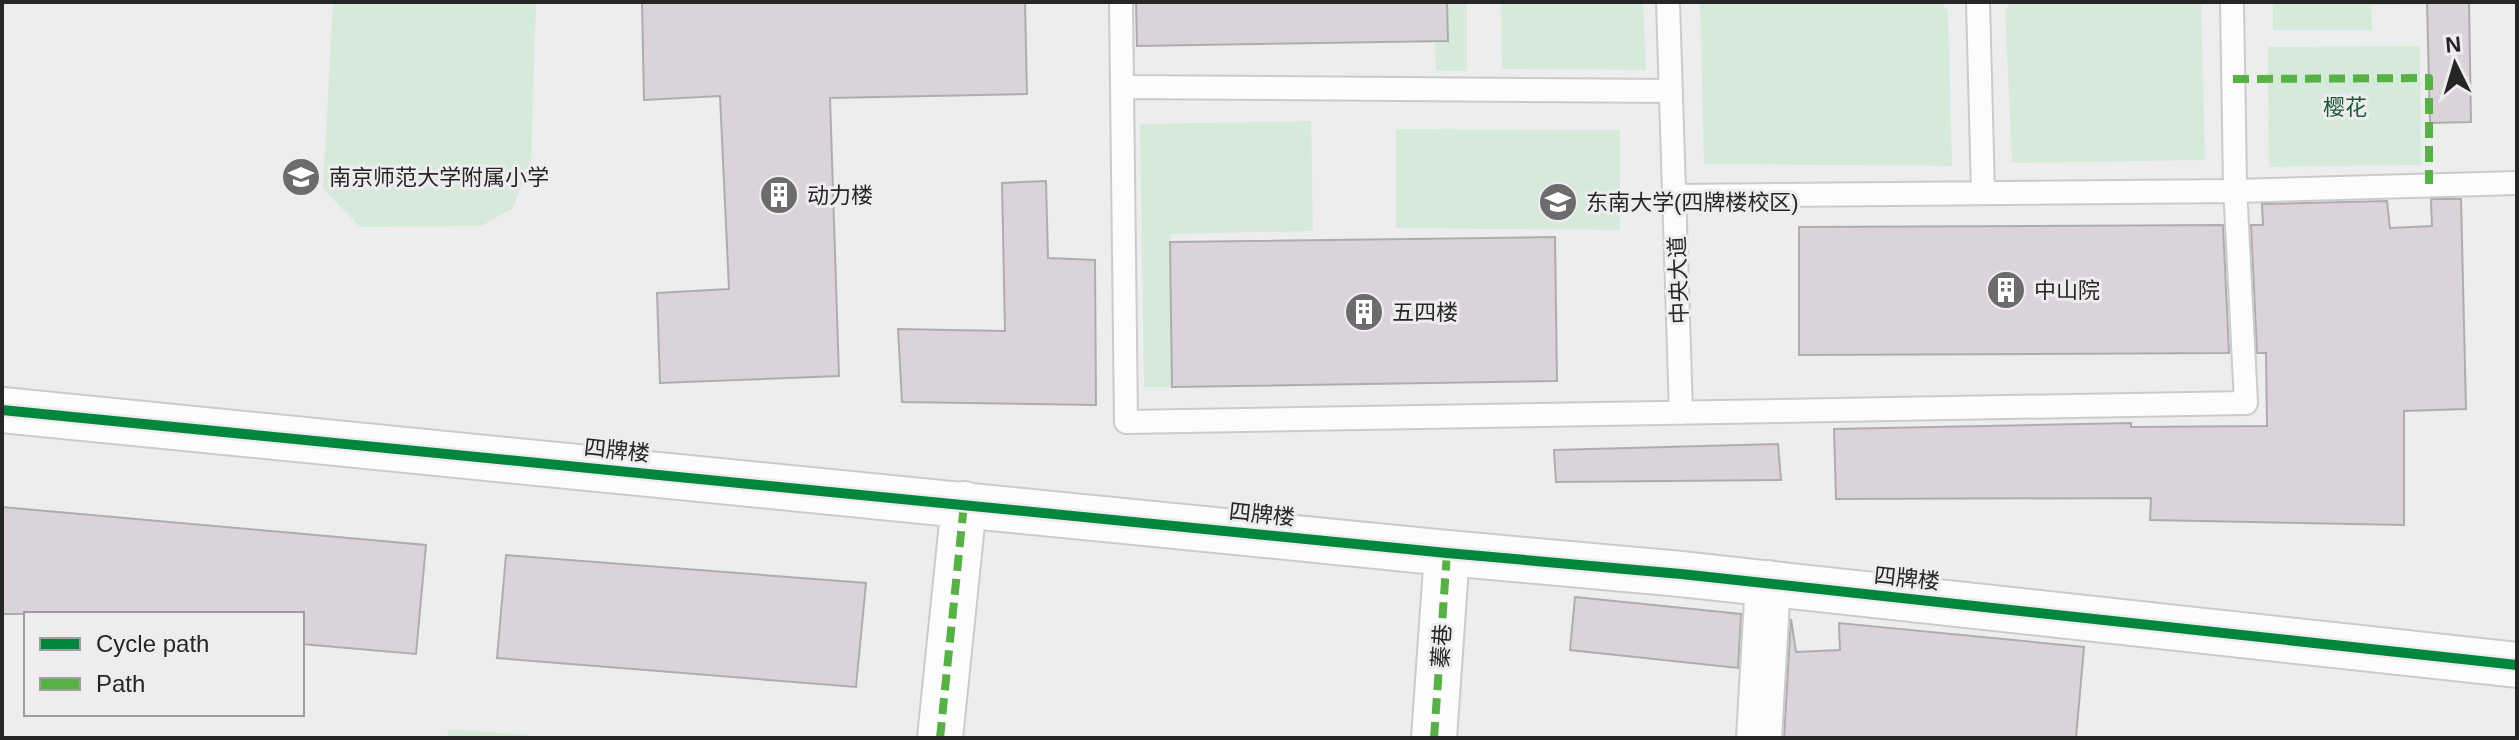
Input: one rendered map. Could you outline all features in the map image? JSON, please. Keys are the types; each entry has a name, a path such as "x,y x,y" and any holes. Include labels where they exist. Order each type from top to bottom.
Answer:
{"street":[{"name":"四牌楼","path":"2,410 1768,583 2517,665"},
{"path":"940,738 964,504"},
{"name":"蓁巷","path":"1434,738 1447,553"},
{"path":"1759,738 1768,583"}],"lane":[{"path":"1121,2 1126,422 2246,403 2235,191 2232,2"},
{"name":"中央大道","path":"1668,2 1681,413"},
{"path":"1978,2 1983,192"},
{"path":"1122,87 1671,91"},
{"path":"1675,196 2235,191 2517,183"}],"green space":[{"path":"333,2 536,2 531,160 513,208 481,226 360,227 323,189"},
{"path":"1447,2 1467,2 1467,71 1436,71 1435,42 1448,41"},
{"path":"1501,2 1643,2 1646,70 1502,69"},
{"path":"1700,2 1941,2 1948,11 1952,166 1704,164"},
{"path":"2012,2 2201,2 2205,160 2012,163 2005,9"},
{"path":"2273,2 2517,4 2371,5 2372,30 2273,30"},
{"name":"樱花","path":"2420,46 2421,165 2269,167 2268,47"},
{"path":"1311,121 1313,231 1170,234 1172,387 1144,387 1140,124"},
{"path":"1396,129 1620,130 1620,230 1396,228"},
{"path":"448,729 528,735 528,738 447,738"}],"building":[{"name":"动力楼","path":"642,2 1025,2 1027,94 830,98 839,376 660,383 657,293 729,289 720,96 644,100"},
{"path":"1136,2 1447,2 1448,41 1137,46"},
{"path":"2427,2 2469,2 2471,122 2430,123"},
{"path":"1046,181 1048,258 1095,260 1096,405 902,402 898,329 1005,331 1002,183"},
{"path":"2431,199 2461,199 2466,409 2404,411 2404,525 2150,520 2151,498 1836,499 1834,429 2131,423 2131,427 2267,426 2266,353 2257,353 2251,225 2263,225 2262,204 2387,201 2390,228 2432,226"},
{"name":"中山院","path":"2223,225 2229,353 1799,355 1799,227"},
{"name":"五四楼","path":"1555,237 1557,381 1172,387 1170,242"},
{"path":"1778,444 1781,480 1556,482 1554,450"},
{"path":"2,507 426,545 416,654 304,644 304,612 2,614"},
{"path":"506,555 866,583 856,687 497,658"},
{"path":"1575,597 1741,614 1738,668 1570,650"},
{"path":"1791,619 1796,652 1840,650 1839,623 2084,647 2076,738 1784,738"}],"marked path":[{"path":"2233,79 2429,78 2429,184"},
{"path":"940,738 964,504"},
{"path":"1434,738 1447,553"}],"cycle path":[{"path":"2,410 1681,574 2517,665"}],"place":[{"name":"南京师范大学附属小学","path":"301,177"},
{"name":"动力楼","path":"779,195"},
{"name":"东南大学(四牌楼校区)","path":"1558,202"},
{"name":"中山院","path":"2006,290"},
{"name":"五四楼","path":"1364,312"}]}
